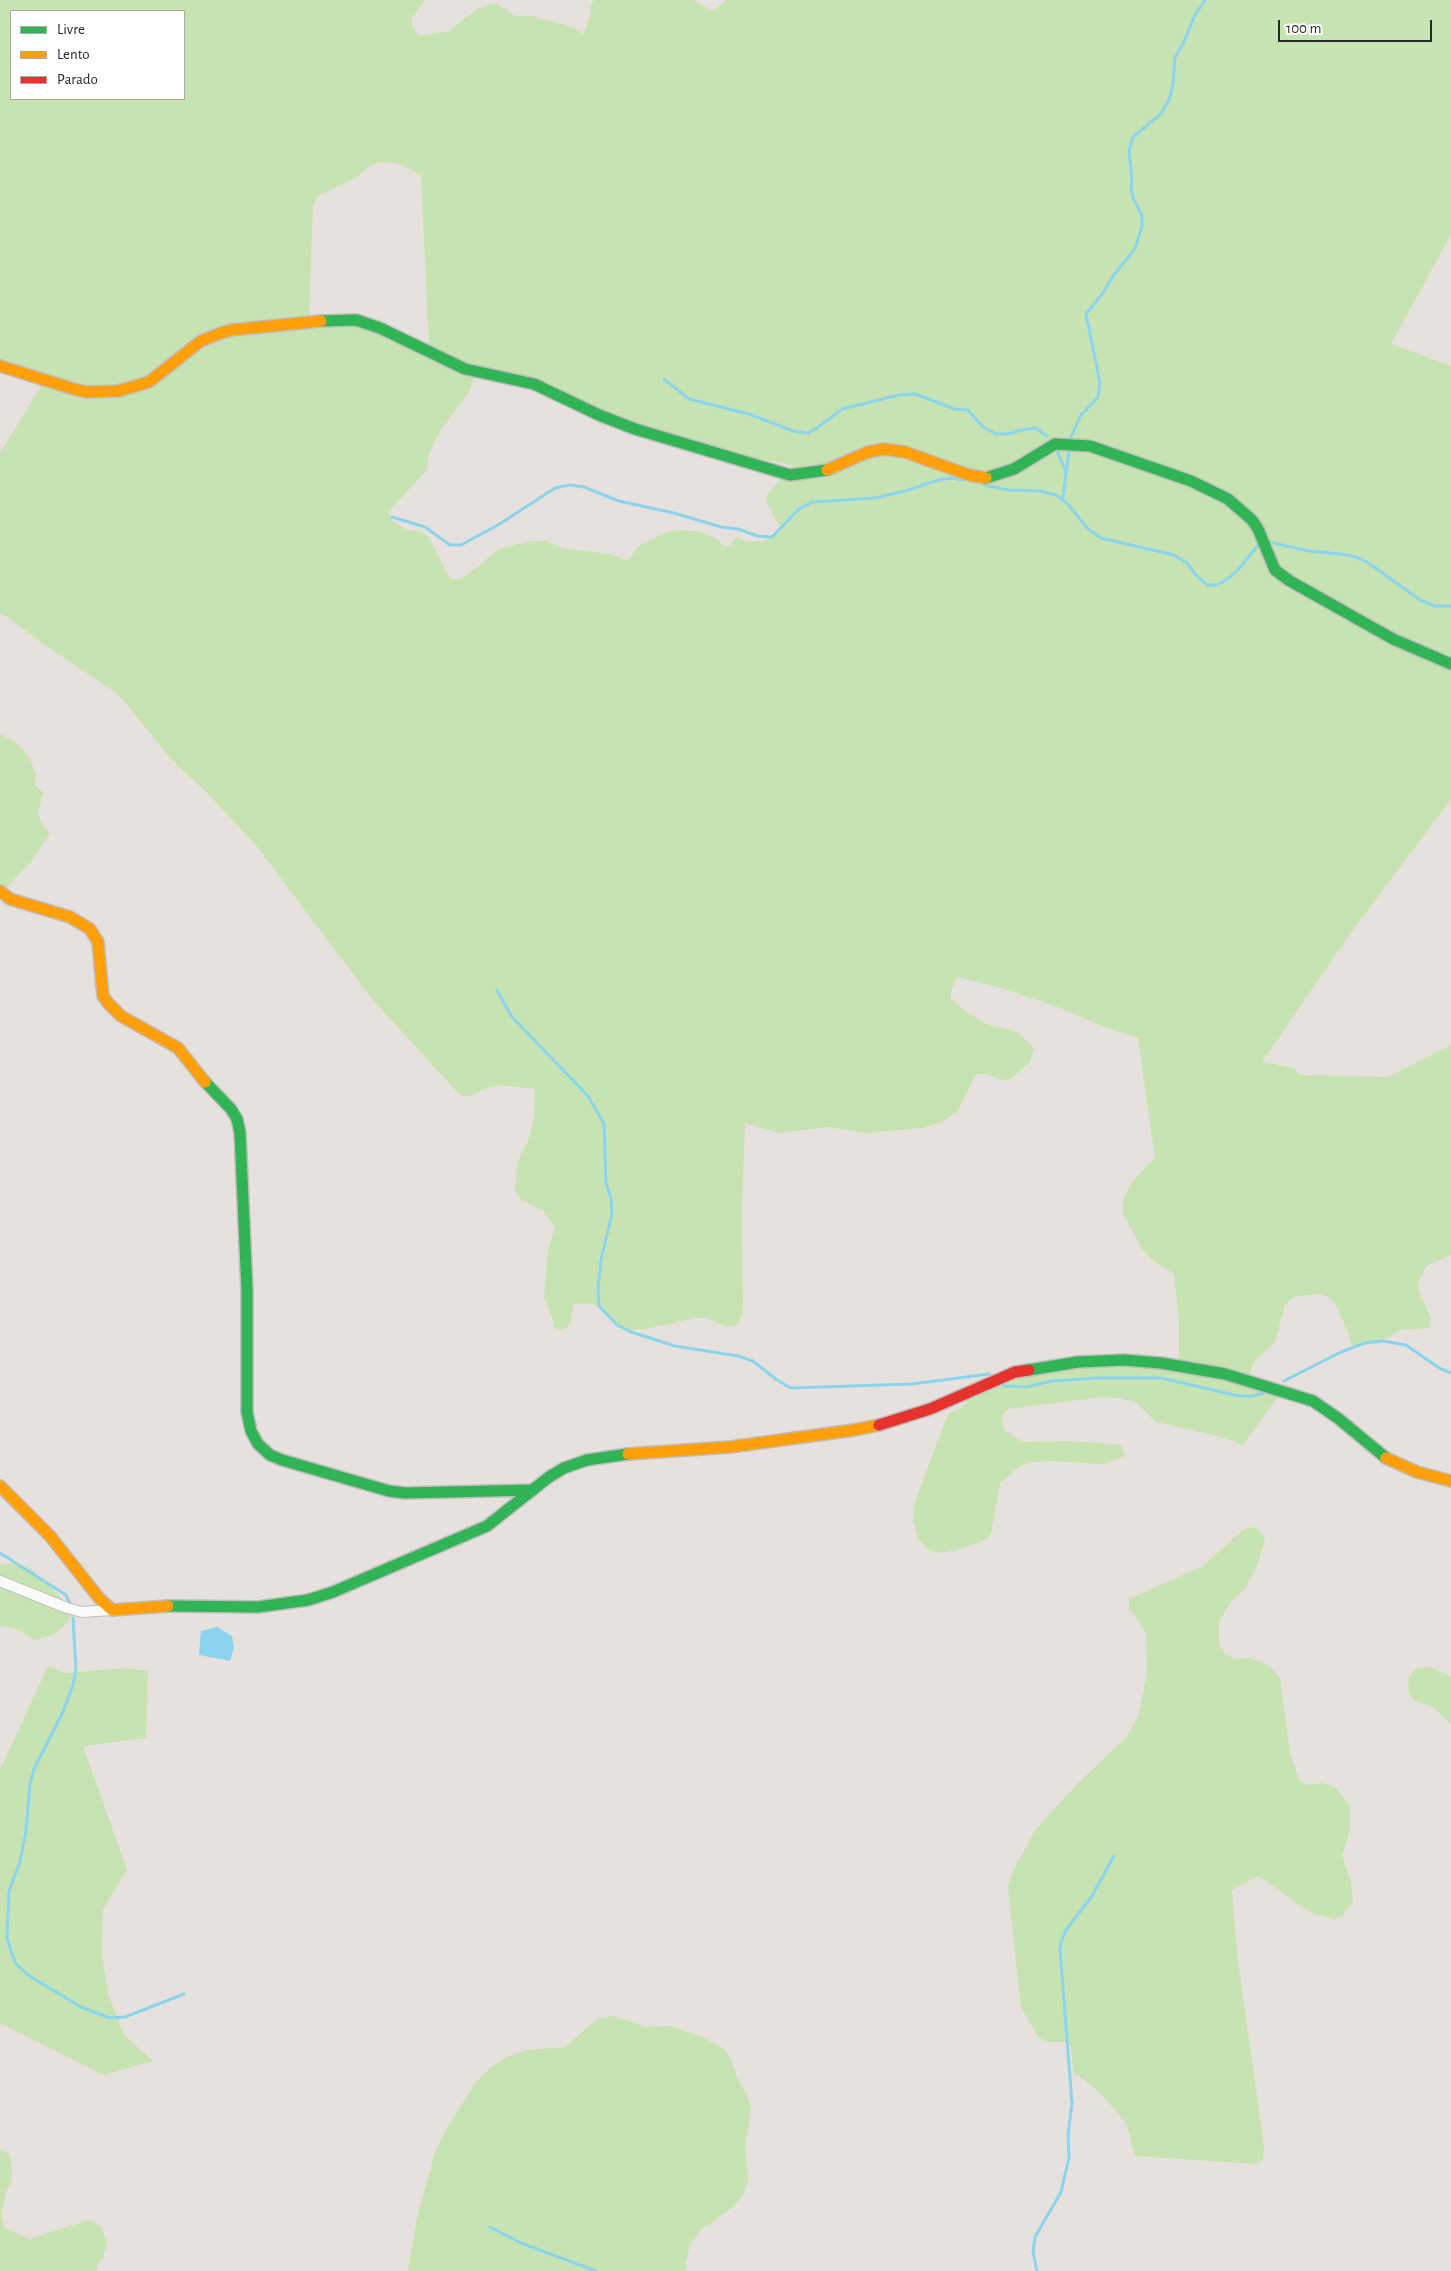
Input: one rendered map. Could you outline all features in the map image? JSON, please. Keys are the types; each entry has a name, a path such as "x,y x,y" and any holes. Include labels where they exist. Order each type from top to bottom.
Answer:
{"street":[{"path":"0,366 77,390 87,392 118,391 149,382 201,341 221,333 231,330 343,319 356,320 380,328 465,369 540,386 599,415 635,429 790,475 822,472 868,452 884,449 905,452 969,475 985,478 1014,469 1055,444 1090,446 1191,481 1228,499 1243,510 1258,528 1275,570 1393,639 1451,664"},
{"path":"0,891 10,899 70,917 90,928 98,942 103,996 108,1003 121,1016 174,1045 231,1109 236,1119 240,1133 248,1290 247,1412 251,1432 258,1444 270,1455 282,1460 389,1491 405,1493 533,1490"},
{"path":"0,1581 67,1608 82,1612 172,1606 275,1606 322,1596 487,1526 549,1476 564,1468 600,1456 697,1451 854,1430 891,1422 930,1409 1015,1372 1102,1360 1161,1363 1195,1368 1253,1382 1313,1401 1339,1419 1386,1459 1417,1472 1451,1481"},
{"path":"0,1486 50,1536 99,1598 112,1610"}],"green space":[{"path":"0,0 425,0 411,19 413,28 419,36 449,31 477,9 490,4 497,4 515,16 532,16 571,27 584,34 590,16 591,4 594,0 693,0 713,11 727,0 1451,0 1451,234 1391,344 1451,366 1451,799 1352,931 1262,1062 1294,1068 1299,1075 1388,1077 1451,1045 1451,1255 1426,1266 1418,1283 1419,1293 1431,1318 1429,1328 1400,1330 1380,1342 1352,1347 1348,1332 1335,1303 1327,1296 1319,1294 1298,1296 1291,1299 1285,1305 1275,1342 1254,1361 1247,1382 1282,1391 1243,1445 1214,1435 1156,1422 1135,1402 1120,1398 1102,1397 1008,1409 1003,1414 1002,1424 1005,1431 1023,1442 1070,1441 1121,1445 1125,1456 1103,1464 1050,1461 1033,1462 1020,1466 1000,1484 991,1534 987,1539 957,1550 940,1553 929,1550 918,1539 913,1519 915,1502 948,1414 961,1408 971,1398 1051,1364 1179,1366 1179,1321 1174,1274 1151,1259 1142,1249 1123,1213 1124,1198 1131,1184 1146,1166 1155,1159 1138,1038 998,987 957,977 951,991 951,999 965,1011 986,1024 1014,1031 1024,1038 1034,1048 1030,1063 1010,1079 1002,1080 986,1074 976,1074 957,1112 941,1122 922,1128 864,1133 828,1127 779,1133 745,1123 742,1212 743,1306 737,1326 728,1327 706,1318 693,1318 630,1331 620,1327 599,1307 588,1303 573,1304 571,1320 567,1328 560,1330 552,1326 554,1322 544,1297 548,1251 555,1228 544,1211 522,1200 515,1191 518,1161 529,1139 534,1117 535,1089 501,1085 489,1087 467,1097 459,1094 372,999 255,844 210,796 172,760 118,694 36,639 5,615 0,614 0,453 43,383 0,369","holes":["380,162 397,163 421,175 429,345 380,326 309,321 313,205 318,196 357,177 371,165","474,378 553,391 654,434 716,450 792,465 766,496 767,503 779,526 778,531 764,541 748,542 736,537 730,546 723,546 717,539 701,532 681,530 666,532 639,546 628,560 609,554 562,548 547,541 532,541 499,549 467,575 458,579 450,579 428,536 419,531 407,530 394,522 388,512 427,470 429,454 438,434 469,392"]},
{"path":"0,733 16,743 29,757 36,774 35,785 43,792 38,814 43,827 50,834 31,861 0,895"},
{"path":"1251,1527 1258,1529 1265,1539 1257,1566 1251,1578 1244,1590 1231,1601 1219,1622 1219,1644 1225,1654 1235,1659 1250,1658 1270,1666 1280,1678 1290,1753 1299,1780 1308,1785 1322,1783 1336,1788 1350,1806 1350,1830 1342,1856 1351,1882 1353,1902 1342,1916 1335,1919 1311,1913 1258,1876 1232,1890 1237,1954 1264,2147 1263,2159 1256,2164 1135,2156 1127,2125 1122,2118 1102,2095 1080,2076 1074,2075 1069,2042 1048,2042 1039,2038 1021,2007 1008,1888 1012,1873 1036,1829 1080,1781 1126,1738 1138,1716 1147,1674 1146,1633 1129,1608 1129,1599 1203,1566 1243,1530"},
{"path":"12,1563 29,1567 73,1611 68,1622 53,1635 34,1640 17,1629 0,1626 0,1565"},
{"path":"48,1666 65,1673 125,1668 148,1671 146,1738 83,1746 127,1870 103,1909 102,1954 108,1994 124,2035 153,2061 104,2075 0,2023 0,1770"},
{"path":"1427,1667 1436,1669 1451,1677 1451,1724 1433,1707 1415,1701 1409,1694 1408,1684 1410,1675 1417,1668"},
{"path":"614,2016 646,2027 671,2026 707,2039 723,2048 729,2055 739,2082 747,2094 751,2109 745,2145 748,2183 742,2196 733,2207 701,2230 690,2245 686,2263 687,2271 408,2271 417,2218 435,2152 448,2126 477,2081 490,2068 505,2058 527,2050 565,2047 598,2018"},
{"path":"0,2149 10,2155 12,2169 11,2182 6,2192 1,2214 4,2228 29,2239 86,2221 92,2221 101,2227 107,2243 103,2257 97,2265 97,2271 0,2271"}],"water":[{"path":"217,1627 232,1636 234,1648 230,1661 199,1655 201,1631"}],"waterway":[{"path":"1070,439 1081,415 1098,397 1100,383 1086,314 1135,249 1142,226 1142,215 1133,198 1131,187 1129,151 1133,137 1161,114 1169,100 1173,85 1175,57 1183,44 1195,15 1205,0"},
{"path":"664,379 689,399 749,414 793,431 808,433 842,409 899,395 915,394 955,409 968,410 983,427 996,434 1008,434 1036,428 1047,436"},
{"path":"1056,448 1065,470"},
{"path":"1063,499 1069,450"},
{"path":"392,517 425,527 450,545 461,545 498,525 555,488 570,485 584,487 619,501 674,513 721,527 738,529 758,536 772,537 799,509 812,502 875,498 935,481 950,478 963,480"},
{"path":"984,485 1009,490 1041,491 1056,495 1068,504 1088,529 1101,538 1174,555 1187,563 1207,585 1216,585 1226,580 1238,570 1259,544"},
{"path":"1269,542 1309,551 1356,557 1370,564 1420,600 1435,606 1451,606"},
{"path":"497,990 512,1017 588,1096 604,1124 606,1183 611,1198 612,1214 601,1259 598,1290 599,1306 617,1325 631,1332 675,1346 738,1356 753,1361 777,1380 791,1388 912,1384 989,1374"},
{"path":"1284,1381 1341,1352 1365,1343 1383,1341 1406,1345 1439,1368 1451,1373"},
{"path":"1004,1386 1027,1387 1051,1381 1098,1378 1161,1378 1239,1396 1253,1396 1267,1392"},
{"path":"0,1553 66,1595 71,1606"},
{"path":"73,1618 76,1669 73,1685 62,1714 34,1769 30,1784 26,1831 20,1862 9,1891 7,1937 11,1952 16,1964 28,1975 81,2007 110,2018 125,2017 184,1994"},
{"path":"1037,2271 1033,2252 1035,2237 1061,2192 1069,2158 1068,2135 1072,2103 1060,1950 1061,1942 1066,1930 1092,1896 1114,1856"},
{"path":"490,2227 521,2243 596,2271"}],"traffic: fast":[{"path":"321,321 356,320 380,328 465,369 534,384 599,415 635,429 790,475 827,470"},
{"path":"986,478 1014,469 1055,444 1090,446 1191,481 1228,499 1252,520 1258,529 1275,570 1290,581 1393,639 1451,664"},
{"path":"205,1082 231,1109 237,1119 240,1133 247,1290 247,1412 251,1431 258,1444 270,1455 282,1460 389,1491 405,1493 533,1490"},
{"path":"1029,1370 1078,1362 1124,1360 1161,1363 1225,1374 1313,1401 1339,1419 1386,1458"},
{"path":"168,1606 258,1607 308,1600 333,1592 487,1526 549,1477 564,1468 587,1460 628,1454"}],"traffic: slow":[{"path":"0,366 77,390 87,392 118,391 149,382 201,341 221,333 231,330 321,321"},
{"path":"827,470 868,452 884,449 905,452 969,475 986,478"},
{"path":"0,891 10,899 70,917 90,929 98,942 103,996 108,1003 121,1016 178,1048 205,1082"},
{"path":"628,1454 730,1447 879,1425"},
{"path":"1386,1458 1417,1472 1451,1481"},
{"path":"0,1486 50,1536 99,1598 112,1610 168,1606"}],"traffic: jam":[{"path":"879,1425 930,1409 1015,1372 1029,1370"}]}
